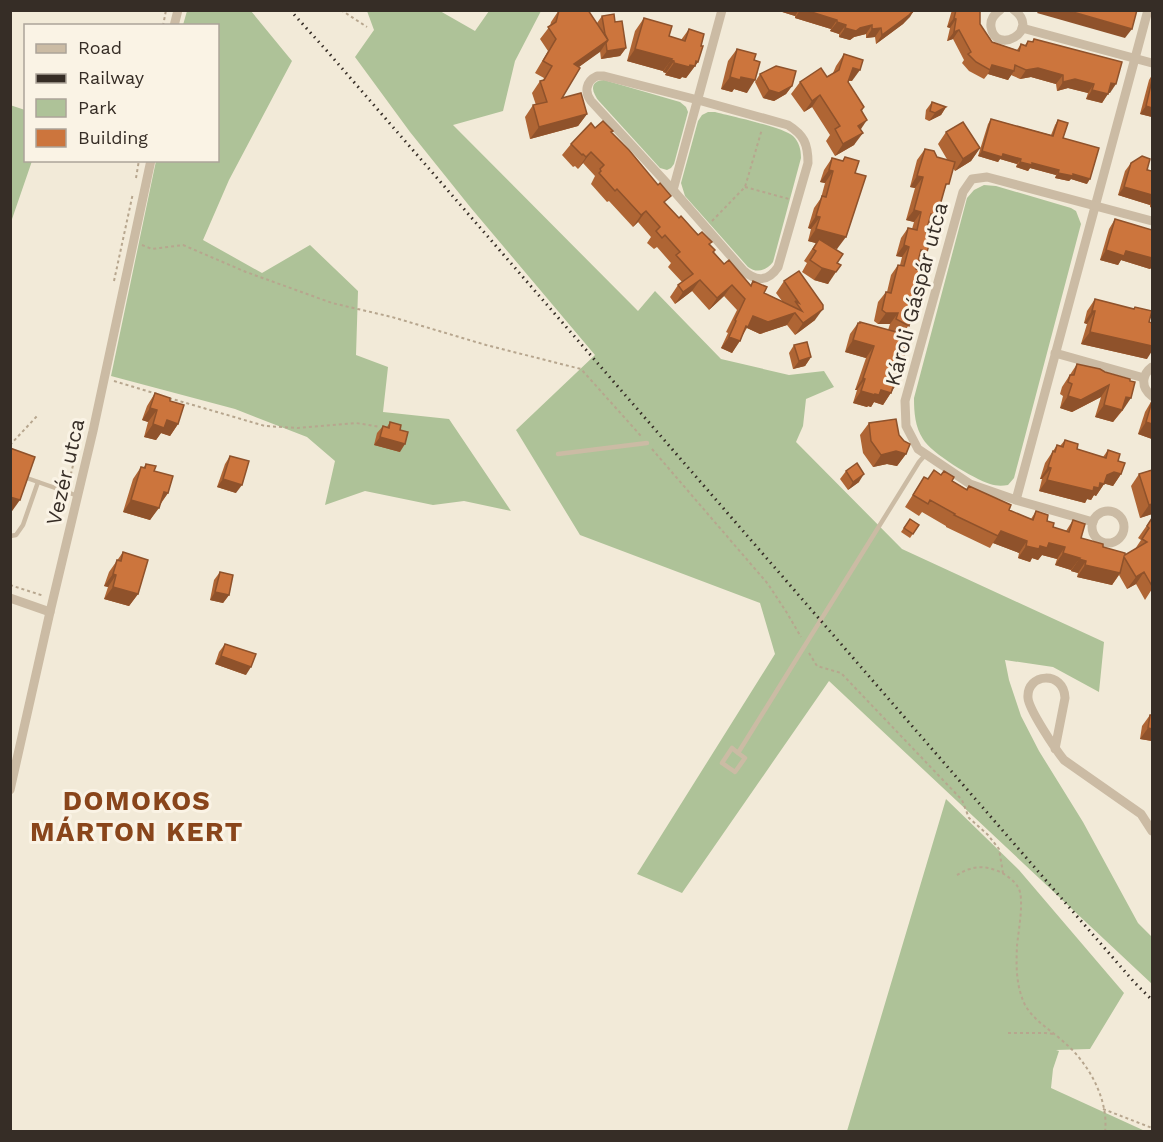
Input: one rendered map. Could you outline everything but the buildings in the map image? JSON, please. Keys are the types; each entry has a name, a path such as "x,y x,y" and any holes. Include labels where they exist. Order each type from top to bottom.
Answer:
{"street":[{"path":"674,190 722,10"},
{"path":"1000,10 994,15 991,24 994,34 1007,41 1020,33 1022,28 1021,18 1014,10"},
{"path":"1016,500 1148,10"},
{"path":"1022,28 1152,63"},
{"path":"604,76 698,100 788,125 804,139 808,151 808,163 778,267 769,277 756,279 748,275 674,190 591,101 586,91 592,79 604,76"},
{"name":"Vezér utca","path":"10,790 105,379 151,162"},
{"name":"Károli Gáspár utca","path":"1093,522 970,484 918,449 906,426 905,401 963,192 972,179 987,177 1152,221"},
{"path":"1055,353 1144,378"},
{"path":"1152,367 1145,373 1144,378 1145,389 1152,396"},
{"path":"10,598 50,612"},
{"path":"1055,749 1065,693 1060,684 1051,678 1046,678 1032,685 1028,700 1055,749 1064,760 1141,814 1152,831"}],"lane":[{"path":"558,454 647,443"},
{"path":"738,753 926,454"},
{"path":"20,476 78,496"},
{"path":"10,536 16,535 23,525 38,482"},
{"path":"732,748 738,753 745,758 735,772 722,763 732,748"}],"path":[{"path":"342,10 367,27"},
{"path":"705,227 745,187 766,118"},
{"path":"745,187 796,201"},
{"path":"134,242 152,249 183,245 246,272 332,303 392,316 486,345 581,369 768,584 817,666 841,673 962,800 969,818 988,835 999,849 1003,873"},
{"path":"105,379 265,426 298,428 356,423 380,427"},
{"path":"10,446 38,414"},
{"path":"10,585 44,596"},
{"path":"957,875 970,868 989,868 1003,873 1020,890 1017,982 1026,1005 1038,1022 1074,1052 1089,1072 1100,1094 1106,1118 1105,1131"},
{"path":"1008,1033 1055,1035"},
{"path":"1103,1109 1152,1128"}],"green space":[{"path":"187,11 251,11 292,61 229,180 203,240 262,273 310,245 358,291 356,355 388,367 383,412 449,419 511,511 464,501 433,505 365,491 325,505 335,461 307,437 235,409 111,376 156,162 219,162 219,24 183,24"},
{"path":"367,11 440,11 475,31 489,11 541,11 515,61 503,111 453,125 638,311 655,291 721,359 789,375 824,371 834,387 806,399 803,426 796,442 902,549 1104,642 1099,692 1053,667 1005,660 1021,716 1039,751 1083,822 1138,923 1152,937 1152,984 829,681 682,893 637,874 775,654 760,603 580,535 516,430 595,355 471,208 410,132 355,57 374,30"},
{"path":"604,80 680,102 686,107 688,112 671,168 667,170 660,168 598,100 593,87 596,82"},
{"path":"10,105 24,110 24,162 32,162 11,222"},
{"path":"708,112 779,129 793,136 799,146 801,158 773,262 762,270 748,267 685,196 681,183 698,121"},
{"path":"984,185 996,186 1071,208 1076,211 1081,224 1014,478 1004,486 990,484 974,477 935,451 920,434 914,409 914,398 967,198 974,190"},
{"path":"946,799 1019,870 1124,993 1090,1049 1056,1050 1059,1051 1053,1069 1051,1088 1145,1131 847,1131"}],"railway":[{"path":"290,10 1152,1000"}],"district":[{"name":"DOMOKOS MÁRTON KERT","path":"137,816"}]}
